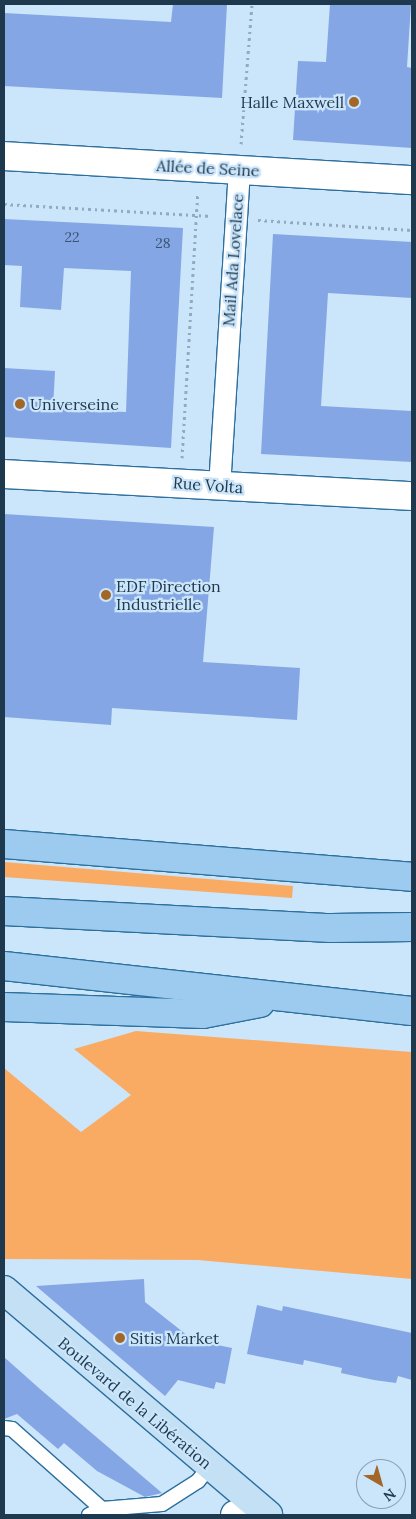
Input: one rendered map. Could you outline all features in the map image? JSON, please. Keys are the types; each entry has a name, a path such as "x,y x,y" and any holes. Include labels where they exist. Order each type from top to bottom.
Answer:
{"highway":[{"path":"4,844 412,876"},
{"path":"4,911 331,928 412,927"},
{"path":"4,966 412,1011"},
{"path":"4,1007 203,1014 286,997"}],"main road":[{"name":"Boulevard de la Libération","path":"4,1290 42,1335 204,1474 247,1515"},
{"name":"Boulevard de la Libération","path":"4,1315 42,1335"}],"street":[{"name":"Allée de Seine","path":"4,156 412,180"},
{"name":"Mail Ada Lovelace","path":"219,487 239,170"},
{"name":"Rue Volta","path":"4,474 412,496"}],"lane":[{"path":"4,1428 12,1429 96,1512 153,1507 204,1474"}],"path":[{"name":"Mail Ada Lovelace","path":"239,170 252,4"},
{"path":"180,484 200,168"},
{"path":"4,204 197,214 236,219 412,230"}],"shaded area":[{"path":"4,862 293,886 292,898 4,877"},
{"path":"136,1031 412,1052 412,1279 198,1260 4,1259 4,1068 81,1132 131,1095 74,1049"}],"building":[{"path":"173,4 227,4 222,98 4,86 4,13 171,22"},
{"name":"Halle Maxwell","path":"330,4 411,4 407,67 412,68 412,148 293,140 298,61 326,62"},
{"path":"4,219 183,228 171,448 4,437 4,368 55,371 53,409 126,412 131,271 64,268 61,310 20,307 22,266 4,265"},
{"path":"273,234 412,242 412,298 328,293 321,406 412,411 412,462 261,454"},
{"name":"EDF Direction Industrielle","path":"4,514 214,527 203,662 300,668 297,720 112,708 111,725 4,717"},
{"path":"144,1279 145,1302 193,1340 232,1348 225,1384 216,1382 214,1389 178,1380 165,1396 36,1286"},
{"path":"257,1305 282,1311 283,1306 412,1333 412,1380 398,1376 396,1383 374,1380 341,1373 342,1368 304,1360 303,1365 247,1354"},
{"path":"4,1357 162,1493 145,1497 97,1471 64,1443 58,1449 17,1414 4,1419"}],"place":[{"name":"Halle Maxwell","path":"354,102"},
{"name":"Universeine","path":"20,404"},
{"name":"EDF Direction Industrielle","path":"106,595"},
{"name":"Sitis Market","path":"120,1338"}]}
